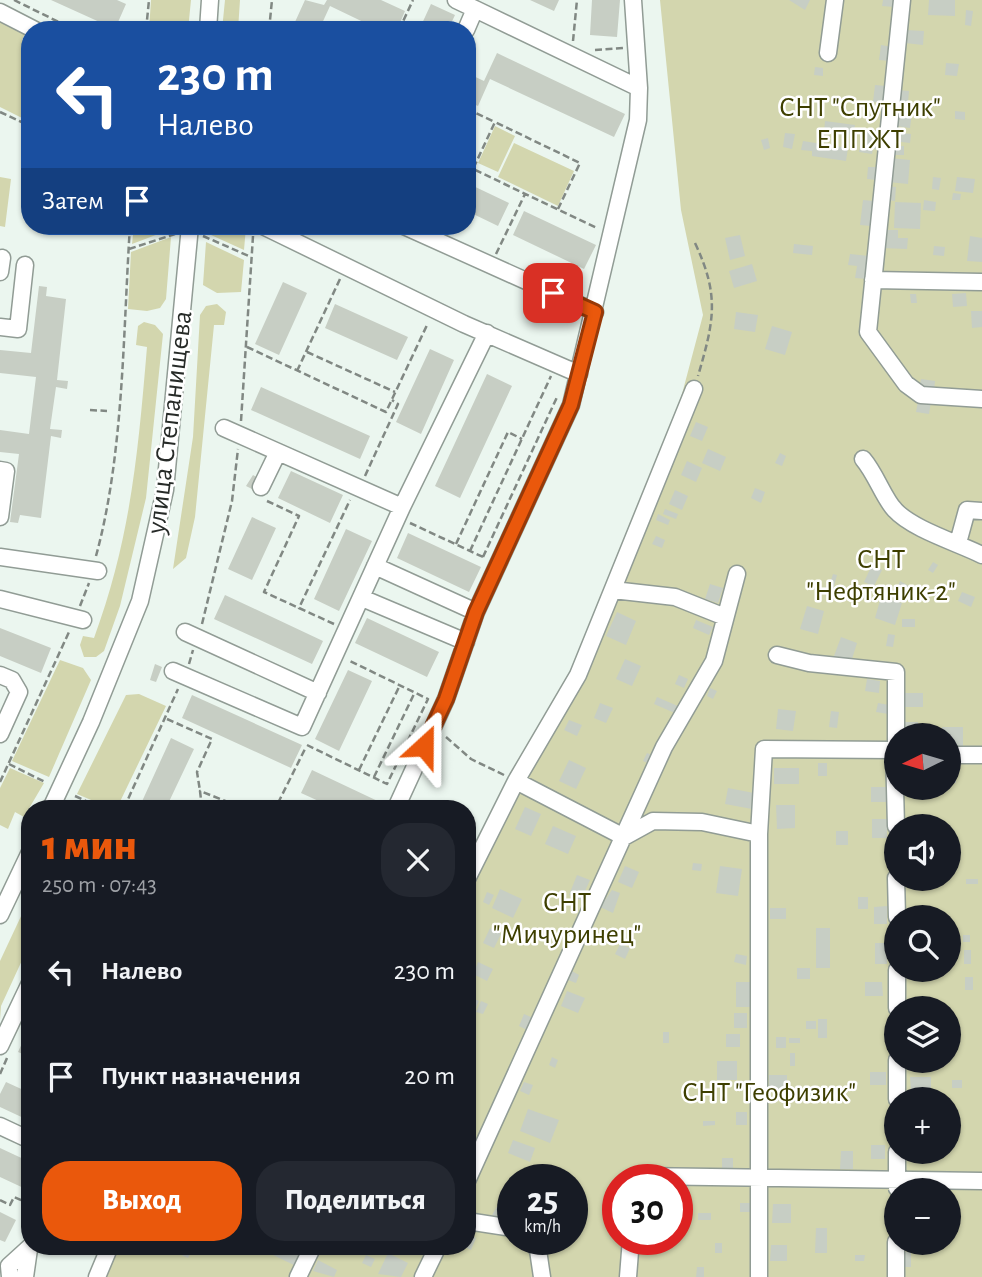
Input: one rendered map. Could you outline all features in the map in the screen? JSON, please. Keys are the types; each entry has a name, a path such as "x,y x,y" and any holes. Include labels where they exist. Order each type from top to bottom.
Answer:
{"street":[{"path":"209,21 210,0"},
{"path":"456,0 639,88"},
{"path":"400,800 433,726 466,642 491,561 571,405 613,236 638,120 639,88 633,0"},
{"path":"828,52 835,0"},
{"path":"902,0 868,332 906,384 920,395 982,399"},
{"path":"470,21 475,9"},
{"path":"0,12 21,23"},
{"name":"улица Степанищева","path":"55,800 92,722 140,601 165,490 189,235"},
{"path":"282,235 434,310 579,373"},
{"path":"424,235 595,312"},
{"path":"0,327 18,329 25,265"},
{"path":"873,280 982,282"},
{"path":"179,673 302,727 400,512 487,333"},
{"path":"476,861 516,781 578,675 694,389"},
{"path":"223,428 358,487 400,512"},
{"path":"261,487 278,452"},
{"path":"863,459 877,475 894,509 982,555"},
{"path":"0,470 6,471 0,517"},
{"path":"958,543 967,510 982,511"},
{"path":"0,557 95,571"},
{"path":"375,566 476,612"},
{"path":"476,1161 664,747 713,661 737,574"},
{"path":"613,590 675,597 725,617"},
{"path":"362,598 466,642"},
{"path":"0,599 79,619"},
{"path":"192,634 318,692"},
{"path":"777,655 809,663 896,672 895,723"},
{"path":"0,675 12,680 19,692 0,734"},
{"path":"759,1277 760,834 764,749 884,750"},
{"path":"961,755 982,755"},
{"path":"516,781 624,837"},
{"path":"624,837 653,821 702,822 760,834"},
{"path":"0,915 21,871"},
{"path":"0,1046 21,1010"},
{"path":"0,1126 21,1136"},
{"path":"693,1177 759,1176 884,1184"},
{"path":"961,1182 982,1181"},
{"path":"476,1222 497,1226"},
{"path":"6,1268 21,1255"},
{"path":"25,1277 29,1255"},
{"path":"97,1277 106,1255"},
{"path":"298,1277 309,1255"},
{"path":"423,1277 434,1255"},
{"path":"539,1255 542,1277"},
{"path":"628,1277 630,1255"},
{"path":"896,1255 896,1277"}],"path":[{"path":"14,0 57,21"},
{"path":"147,21 149,0"},
{"path":"270,21 272,0"},
{"path":"403,21 413,0"},
{"path":"566,53 574,40 577,0"},
{"path":"589,50 636,48"},
{"path":"0,112 21,122"},
{"path":"476,114 580,163 558,209"},
{"path":"476,163 495,122"},
{"path":"476,170 613,236"},
{"path":"491,265 525,194"},
{"name":"улица Степанищева","path":"0,782 79,619 95,571 118,413 129,235"},
{"path":"129,800 166,718 224,541 240,436 253,235"},
{"path":"694,389 713,317 711,275 695,243"},
{"path":"297,371 346,267"},
{"path":"246,347 386,412 434,310"},
{"path":"307,352 395,393"},
{"path":"470,551 557,364"},
{"path":"400,512 491,561 558,394"},
{"path":"299,608 398,404 392,400"},
{"path":"90,410 107,411"},
{"path":"456,544 508,432 522,439"},
{"path":"261,487 261,498 299,516 264,592 347,630"},
{"path":"307,745 387,784 428,699 335,654"},
{"path":"359,770 400,685"},
{"path":"374,778 415,692"},
{"path":"166,718 212,739 197,772 201,800"},
{"path":"433,726 471,759 516,781"},
{"path":"280,800 307,745 302,727"},
{"path":"9,764 45,782"},
{"path":"200,791 223,800"},
{"path":"75,796 84,800"},
{"path":"0,1200 10,1205 14,1196 21,1200"}],"green space":[{"path":"151,0 191,0 189,21 150,21"},
{"path":"225,0 240,0 239,21 223,21"},
{"path":"660,0 982,0 982,1277 91,1277 102,1255 476,1255 476,872 556,708 655,470 682,394 703,315 681,210"},
{"path":"0,21 21,30 21,118 0,107"},
{"path":"495,126 515,136 498,172 478,163"},
{"path":"514,143 574,171 558,206 498,177"},
{"path":"0,177 11,179 5,227 0,226"},
{"path":"133,235 156,235 132,244"},
{"path":"211,235 245,235 244,250"},
{"path":"171,237 166,299 160,308 147,311 128,309 131,252"},
{"path":"206,242 244,260 241,292 217,293 203,285"},
{"path":"217,304 226,312 224,325 214,325 195,517 186,558 173,569 193,437 200,315 206,306"},
{"path":"144,322 155,325 163,334 146,498 120,606 104,651 96,657 84,657 80,645 83,636 94,638 107,601 125,529 140,423 147,347 136,345 138,326"},
{"path":"60,660 83,668 91,680 49,777 12,761"},
{"path":"139,694 166,706 121,800 91,800 77,794 126,695"},
{"path":"10,768 44,783 34,800 21,800 21,815 15,812 8,829 0,825 0,788"},
{"path":"21,916 21,963 1,1006 0,1020 0,961"}],"building":[{"path":"51,0 117,0 126,4 119,21 97,21"},
{"path":"305,0 324,5 327,0 381,0 405,11 401,21 361,21 330,6 323,21 295,21"},
{"path":"530,0 559,0 554,11"},
{"path":"592,0 620,0 617,37 590,35"},
{"path":"789,0 810,0 805,10"},
{"path":"883,0 895,0 894,7 882,6"},
{"path":"929,0 955,0 955,16 928,15"},
{"path":"431,4 455,15 452,21 423,21"},
{"path":"966,10 973,11 971,26 965,25"},
{"path":"906,30 924,31 923,45 905,43"},
{"path":"881,45 892,47 890,61 879,60"},
{"path":"497,53 625,114 614,137 490,79 478,106 476,77 484,81"},
{"path":"946,63 959,64 957,76 945,75"},
{"path":"815,67 823,68 823,76 814,75"},
{"path":"875,85 886,86 884,103 873,102"},
{"path":"898,90 909,91 908,103 897,101"},
{"path":"894,104 913,106 910,128 895,126"},
{"path":"955,111 965,112 965,120 955,119"},
{"path":"825,121 855,125 853,135 824,131"},
{"path":"867,129 881,131 879,149 873,149 872,154 859,152 861,141 866,142"},
{"path":"894,132 911,134 910,143 893,141"},
{"path":"785,133 795,134 792,149 783,147"},
{"path":"768,138 770,148 764,150 761,140"},
{"path":"803,141 848,148 846,161 812,156 812,151 801,150"},
{"path":"894,146 904,146 904,155 893,155"},
{"path":"890,158 910,160 908,184 888,182"},
{"path":"868,167 877,167 876,180 867,179"},
{"path":"933,177 941,178 939,190 932,189"},
{"path":"957,177 975,179 973,193 955,191"},
{"path":"887,186 896,187 895,201 887,200"},
{"path":"476,187 509,203 498,226 476,215"},
{"path":"953,193 961,194 960,200 952,200"},
{"path":"863,200 874,201 871,226 860,225"},
{"path":"924,200 936,202 935,211 923,210"},
{"path":"895,202 921,203 920,229 894,228"},
{"path":"524,211 596,245 584,269 513,235"},
{"path":"884,230 898,230 898,238 908,238 907,249 882,248"},
{"path":"740,235 745,256 730,260 725,238"},
{"path":"970,236 982,238 982,262 967,261"},
{"path":"794,244 813,246 812,255 793,253"},
{"path":"934,246 945,247 944,256 933,255"},
{"path":"850,254 869,256 866,279 855,278 857,266 848,265"},
{"path":"752,264 757,281 734,288 729,271"},
{"path":"283,282 307,293 279,355 255,344"},
{"path":"39,286 47,287 46,296 66,299 57,380 68,381 67,389 56,387 50,429 62,430 61,438 51,436 41,518 20,515 18,523 10,522 19,454 0,452 0,430 29,434 36,377 0,373 0,350 31,353"},
{"path":"966,293 967,306 953,307 952,294"},
{"path":"910,294 916,294 917,303 911,303"},
{"path":"335,304 408,337 397,360 325,328"},
{"path":"971,311 982,311 982,327 972,328"},
{"path":"736,312 758,315 755,332 734,329"},
{"path":"772,326 792,332 785,355 765,349"},
{"path":"430,349 454,360 421,434 396,422"},
{"path":"487,374 512,386 460,498 435,486"},
{"path":"921,379 935,381 934,391 919,389"},
{"path":"261,387 370,436 360,459 251,410"},
{"path":"918,401 931,402 929,414 916,412"},
{"path":"696,422 708,427 702,441 690,436"},
{"path":"708,449 726,457 720,471 702,463"},
{"path":"780,453 786,456 782,466 775,463"},
{"path":"687,461 702,468 696,482 681,475"},
{"path":"291,471 343,495 330,523 278,498"},
{"path":"253,475 258,478 252,489 246,486"},
{"path":"755,488 765,492 761,503 751,498"},
{"path":"675,490 688,496 682,510 669,504"},
{"path":"665,509 678,514 676,519 663,514"},
{"path":"658,514 670,520 668,525 656,520"},
{"path":"252,517 276,528 252,580 228,569"},
{"path":"346,529 372,541 339,611 314,599"},
{"path":"408,533 481,567 469,592 397,558"},
{"path":"656,536 665,540 662,548 652,544"},
{"path":"933,562 938,565 933,573 928,570"},
{"path":"872,565 882,570 874,586 864,582"},
{"path":"833,574 837,575 833,590 828,589"},
{"path":"900,581 911,587 906,597 895,592"},
{"path":"710,584 723,588 718,603 705,599"},
{"path":"962,592 975,597 971,607 958,601"},
{"path":"225,595 323,641 312,664 214,619"},
{"path":"881,597 902,603 895,625 875,618"},
{"path":"807,606 824,611 818,634 800,629"},
{"path":"617,612 636,621 626,645 606,636"},
{"path":"367,618 439,652 427,677 355,643"},
{"path":"902,619 915,619 915,627 902,627"},
{"path":"696,620 713,627 709,635 693,628"},
{"path":"0,628 51,648 41,673 0,656"},
{"path":"888,634 895,635 893,647 886,646"},
{"path":"841,637 857,643 851,662 834,656"},
{"path":"625,659 641,666 632,686 616,679"},
{"path":"155,664 162,667 156,682 150,680"},
{"path":"348,670 372,681 339,751 315,739"},
{"path":"679,675 688,679 684,688 675,684"},
{"path":"867,679 880,681 879,693 865,691"},
{"path":"710,688 717,691 713,699 707,696"},
{"path":"905,693 923,693 923,707 905,707"},
{"path":"192,695 302,745 291,768 182,718"},
{"path":"657,697 680,707 677,714 654,704"},
{"path":"600,703 613,708 606,723 594,718"},
{"path":"878,703 889,705 888,714 876,712"},
{"path":"778,709 796,711 793,731 776,729"},
{"path":"831,711 839,712 837,728 829,727"},
{"path":"569,720 582,725 577,736 564,730"},
{"path":"961,727 963,727 961,746"},
{"path":"171,738 194,749 170,800 143,800"},
{"path":"647,753 654,756 650,764 643,761"},
{"path":"569,760 586,768 576,789 559,781"},
{"path":"818,763 827,763 827,776 818,776"},
{"path":"774,768 799,768 799,784 774,784"},
{"path":"312,770 376,800 316,800 301,793"},
{"path":"871,787 884,787 884,800 887,802 871,802"},
{"path":"728,788 754,793 752,809 725,804"},
{"path":"776,805 795,805 795,828 777,829"},
{"path":"525,807 541,814 531,836 515,829"},
{"path":"872,819 884,819 884,838 872,838"},
{"path":"553,826 576,836 568,854 545,844"},
{"path":"836,831 848,831 848,845 836,845"},
{"path":"693,863 702,864 701,871 692,870"},
{"path":"625,866 639,872 632,888 618,882"},
{"path":"720,866 742,869 738,896 716,893"},
{"path":"577,875 590,880 581,900 569,895"},
{"path":"966,879 978,879 978,884 966,884"},
{"path":"500,889 522,899 513,918 492,908"},
{"path":"612,890 620,893 613,913 600,907"},
{"path":"487,892 494,895 489,905 483,902"},
{"path":"858,897 868,897 868,909 858,909"},
{"path":"884,906 884,924 874,924 874,907"},
{"path":"770,908 786,908 786,919 770,919"},
{"path":"490,928 501,934 494,948 483,943"},
{"path":"816,928 830,928 830,968 816,968"},
{"path":"963,935 970,935 970,942 963,942"},
{"path":"875,943 884,943 884,964 875,964"},
{"path":"620,944 630,948 625,959 615,954"},
{"path":"964,950 971,950 971,964 964,964"},
{"path":"736,954 747,956 746,965 734,962"},
{"path":"478,962 493,969 487,981 476,976"},
{"path":"797,968 810,968 810,979 797,979"},
{"path":"572,971 579,975 576,983 568,980"},
{"path":"965,977 973,977 973,990 965,990"},
{"path":"736,982 750,982 750,1007 736,1007"},
{"path":"865,982 882,982 883,996 865,996"},
{"path":"567,991 585,998 578,1013 561,1006"},
{"path":"481,1001 488,1004 483,1014 476,1012"},
{"path":"734,1013 747,1013 747,1028 734,1028"},
{"path":"524,1014 533,1018 527,1030 519,1026"},
{"path":"818,1019 827,1019 827,1038 818,1038"},
{"path":"806,1021 816,1021 816,1029 806,1029"},
{"path":"663,1032 669,1032 669,1043 663,1043"},
{"path":"726,1034 740,1034 740,1047 726,1047"},
{"path":"776,1037 786,1037 786,1048 776,1048"},
{"path":"789,1038 800,1038 800,1043 789,1043"},
{"path":"790,1053 795,1053 795,1066 790,1066"},
{"path":"552,1057 558,1060 555,1068 549,1065"},
{"path":"717,1061 737,1061 737,1080 717,1080"},
{"path":"870,1072 886,1073 886,1085 870,1085"},
{"path":"769,1075 787,1075 787,1091 769,1091"},
{"path":"910,1077 931,1077 931,1087 911,1087"},
{"path":"952,1080 962,1080 962,1088 952,1087"},
{"path":"6,1082 21,1089 21,1117 0,1107 0,1094"},
{"path":"524,1082 533,1085 529,1095 520,1091"},
{"path":"800,1091 816,1091 816,1101 800,1101"},
{"path":"528,1109 559,1120 550,1143 520,1131"},
{"path":"736,1112 747,1112 747,1125 736,1125"},
{"path":"703,1121 715,1121 715,1125 703,1126"},
{"path":"513,1140 535,1148 530,1162 508,1153"},
{"path":"871,1145 884,1145 884,1159 871,1159"},
{"path":"0,1148 21,1158 21,1187 0,1177"},
{"path":"841,1151 853,1151 853,1169 840,1169"},
{"path":"722,1158 733,1158 733,1170 722,1170"},
{"path":"740,1203 751,1203 751,1212 740,1212"},
{"path":"773,1204 791,1204 791,1223 772,1223"},
{"path":"0,1212 16,1220 5,1242 0,1240"},
{"path":"698,1213 711,1213 711,1220 698,1220"},
{"path":"816,1228 827,1228 827,1253 815,1253"},
{"path":"715,1243 722,1243 722,1253 715,1253"},
{"path":"771,1245 787,1245 787,1261 770,1261"},
{"path":"273,1255 301,1255 296,1266"},
{"path":"366,1255 375,1259 371,1267 362,1263"},
{"path":"387,1255 408,1263 401,1277 378,1274"},
{"path":"855,1255 865,1255 864,1261 855,1261"},
{"path":"902,1255 911,1255 911,1267 902,1267"},
{"path":"318,1260 337,1270 334,1277 313,1271"},
{"path":"697,1267 704,1267 704,1277 696,1277"}],"route":[{"path":"424,746 446,699 476,612 571,405 595,312 553,293"}],"park label":[{"name":"СНТ \"Спутник\" ЕППЖТ","path":"860,122"},
{"name":"СНТ \"Нефтяник-2\"","path":"881,574"},
{"name":"СНТ \"Мичуринец\"","path":"567,917"},
{"name":"СНТ \"Геофизик\"","path":"769,1091"}]}
